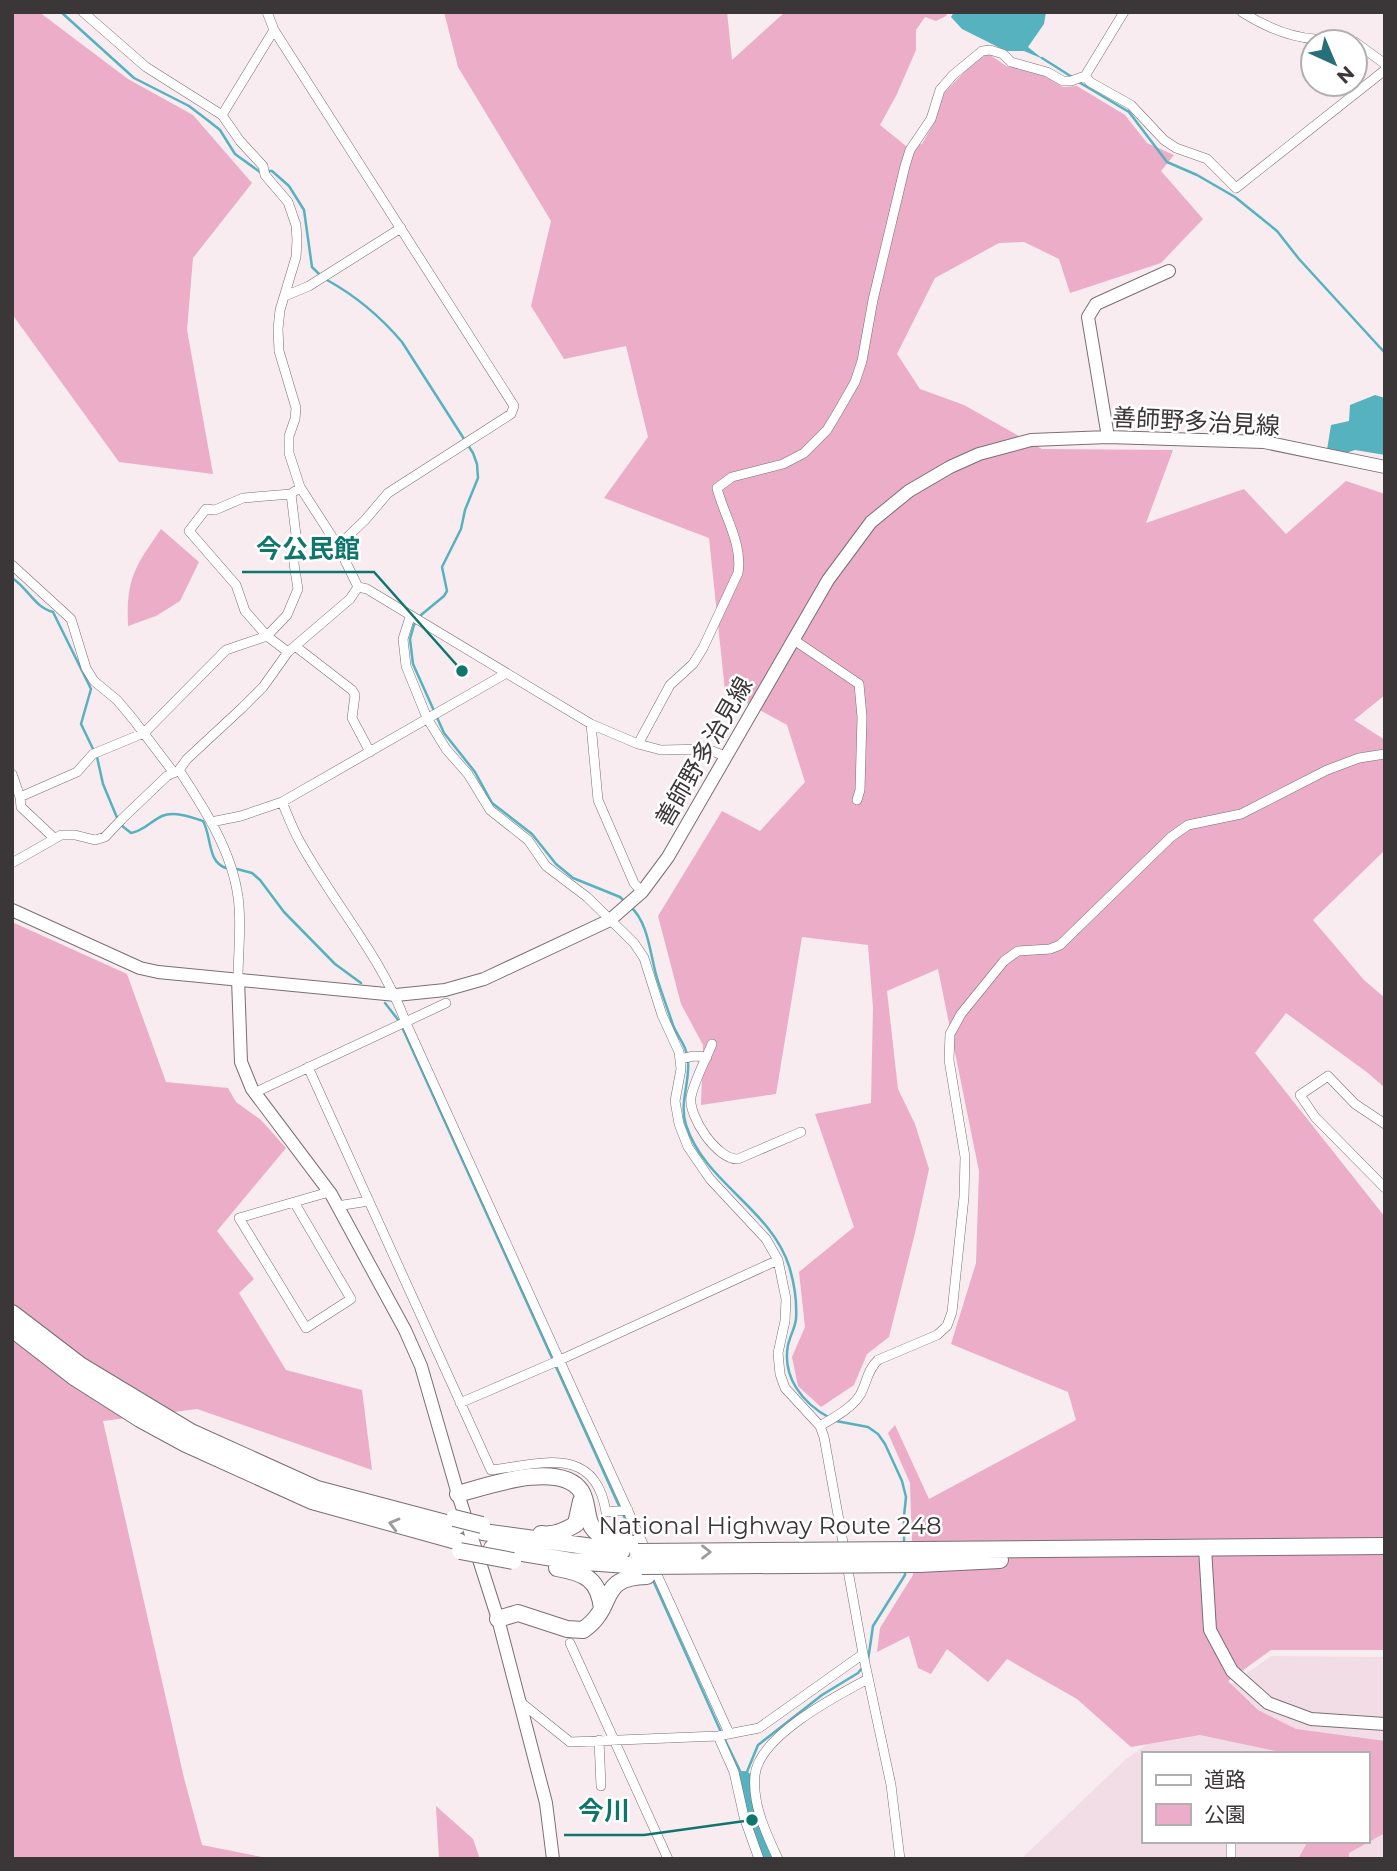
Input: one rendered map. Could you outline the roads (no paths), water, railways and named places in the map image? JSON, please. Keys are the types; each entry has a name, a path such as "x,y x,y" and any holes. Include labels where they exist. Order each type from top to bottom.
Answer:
{"highway":[{"name":"National Highway Route 248","path":"12,1313 80,1365 191,1432 254,1462 328,1492 492,1548 571,1561 640,1560 662,1552 919,1557"},
{"name":"National Highway Route 248","path":"12,1329 74,1377 140,1419 186,1444 312,1501 455,1535 482,1529 705,1575 919,1557 1205,1548 1385,1546"},
{"path":"458,1494 495,1483 558,1477 576,1485 581,1492 587,1503 590,1524 597,1533 640,1560 614,1585 602,1611 592,1625 583,1630 567,1629 518,1613 498,1619"},
{"path":"482,1529 548,1535 567,1530 576,1524 580,1514 581,1492"},
{"path":"455,1535 513,1561 570,1570 592,1579 598,1588 602,1611"}],"main road":[{"path":"1108,437 1088,317 1096,303 1169,271"},
{"name":"善師野多治見線","path":"12,910 140,968 158,972 396,995 446,990 484,979 610,920 633,900 667,858 828,580 856,540 871,522 909,491 950,467 1031,440 1108,437 1264,442 1385,467"},
{"path":"238,979 241,1062 254,1093 329,1192 405,1330 421,1366 498,1619 546,1803 552,1859"},
{"path":"1205,1548 1210,1630 1232,1671 1268,1703 1311,1719 1385,1724"}],"street":[{"path":"83,12 146,67 222,115 288,202 296,225 296,257 279,320 279,351 296,408 289,436 289,453 300,487 338,546 358,587"},
{"path":"267,12 274,30 514,406 511,414 388,493 338,546"},
{"path":"1078,78 1124,12"},
{"path":"1244,13 1274,30 1299,36"},
{"path":"222,115 274,30"},
{"path":"638,744 670,685 694,664 738,573 740,564 734,535 718,488 732,477 783,464 804,453 827,430 855,382 862,361 873,300 911,150 931,119 940,90 974,55 990,50 1003,54 1011,62 1047,72 1063,81 1078,78 1090,82 1131,105 1164,140 1176,148 1207,159 1236,188 1385,70"},
{"path":"1369,52 1385,64"},
{"path":"285,296 323,277 401,228"},
{"path":"300,487 291,494 243,498 215,510 206,509 189,531 236,585 245,611 267,636 352,690 355,695 352,719 370,752"},
{"path":"20,797 77,772 93,754 144,733 226,650 267,636 287,615 298,589 294,564 296,535 291,494"},
{"path":"12,565 71,619 86,668 94,681 117,700 176,772 211,822 235,880 239,900 238,979"},
{"path":"358,587 367,589 591,724 638,744 675,751 707,748 725,756"},
{"path":"12,863 61,835 95,840 105,837 263,687 291,649 350,599 358,587"},
{"path":"410,617 402,639 406,666 428,718 446,750 468,774 489,810 528,840 547,866 587,897 634,943 644,958 662,1016 681,1059 676,1097 679,1124 688,1146 698,1163 766,1239 778,1260 786,1298 785,1321 778,1353 780,1374 790,1394 823,1424 863,1654 891,1785 900,1859"},
{"path":"794,640 859,684 862,717 860,790 857,800"},
{"path":"211,822 282,803 505,674"},
{"path":"591,724 598,800 634,883 633,900"},
{"path":"823,1424 851,1405 860,1395 871,1366 878,1360 937,1335 950,1320 958,1263 965,1157 948,1042 954,1023 1004,961 1018,951 1050,949 1060,945 1171,837 1188,824 1241,814 1327,770 1359,758 1385,754"},
{"path":"12,774 21,807 54,838"},
{"path":"282,803 298,840 375,956 396,995 406,1023 729,1733"},
{"path":"254,1093 446,1003"},
{"path":"712,1044 690,1098 712,1147 731,1159 738,1159 801,1132"},
{"path":"681,1059 707,1057"},
{"path":"308,1067 491,1469 562,1462 581,1468 593,1477 600,1488 606,1512 628,1510"},
{"path":"1385,1124 1355,1104 1328,1076 1300,1095 1315,1117 1385,1188"},
{"path":"676,1097 690,1098"},
{"path":"293,1202 351,1299 306,1328 239,1219 293,1202 329,1192"},
{"path":"337,1206 369,1201"},
{"path":"460,1403 778,1260"},
{"path":"570,1643 668,1859"},
{"path":"519,1700 570,1742 718,1736 765,1726 863,1654"},
{"path":"778,1859 758,1808 755,1772 773,1741 867,1674"},
{"path":"718,1736 734,1772 744,1816 759,1859"},
{"path":"599,1740 601,1786"}],"water":[{"path":"954,12 1046,12 1044,24 1028,47 1043,59 1024,51 1006,51 962,29 951,17"},
{"path":"1375,395 1385,398 1385,455 1355,450 1343,454 1327,450 1331,425 1349,421 1350,405"}],"waterway":[{"path":"61,12 134,78 189,106 220,130 235,154 260,172"},
{"path":"1042,58 1072,77"},
{"path":"1077,81 1129,112 1167,162 1197,175 1235,197 1277,231 1385,353"},
{"path":"267,171 272,171 289,186 304,210 312,267 321,276"},
{"path":"327,280 367,307 402,342 473,453 477,464 478,478 465,510 461,529 442,567 447,591 421,615 414,625 410,639 413,664 444,733 475,772 492,803 532,834 556,864 573,878 620,897 625,902"},
{"path":"12,578 36,602 53,612 91,689 81,724 94,751"},
{"path":"97,757 103,784 118,820"},
{"path":"121,825 131,833 158,818 172,814 203,821 213,855 220,865 226,868"},
{"path":"237,869 252,873 260,880 284,912 335,964 361,983"},
{"path":"630,906 645,930 661,990 687,1055"},
{"path":"385,1003 399,1021"},
{"path":"402,1027 620,1508"},
{"path":"688,1061 684,1101 686,1125 707,1163 768,1228 780,1246 791,1272 796,1306 795,1322 788,1345 788,1368 803,1397 830,1418"},
{"path":"836,1421 868,1427 878,1434 885,1444 902,1481 906,1497 904,1543"},
{"path":"623,1514 633,1537"},
{"path":"868,1660 873,1626 905,1571"},
{"path":"652,1578 721,1732"},
{"path":"744,1779 758,1745 822,1695 862,1668"},
{"path":"724,1738 744,1779"},
{"path":"744,1779 747,1804 766,1859"}],"place":[{"name":"今公民館","path":"462,671"},
{"name":"今川","path":"752,1820"}]}
